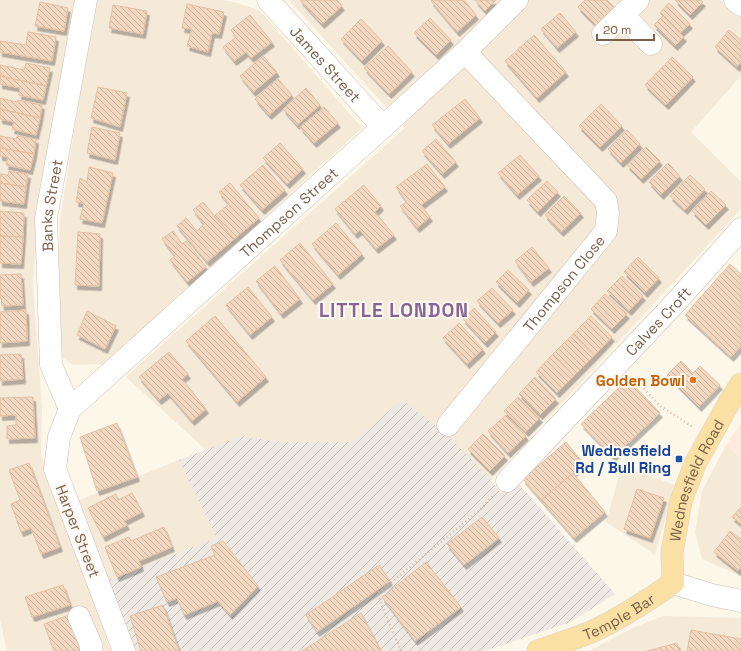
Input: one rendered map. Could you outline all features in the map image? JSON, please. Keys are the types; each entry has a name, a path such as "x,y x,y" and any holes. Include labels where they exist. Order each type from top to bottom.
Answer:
{"main road":[{"name":"Wednesfield Road","path":"673,583 672,552 681,501 695,464 741,384"},
{"name":"Temple Bar","path":"538,651 592,632 642,604 673,583"}],"street":[{"name":"Banks Street","path":"70,409 50,365 46,218 86,0"},
{"name":"James Street","path":"268,0 383,127"},
{"path":"735,0 741,5"},
{"name":"Thompson Street","path":"70,409 383,127 464,52 510,6"},
{"path":"604,34 631,7 651,44"},
{"name":"Thompson Close","path":"448,424 606,231 608,214 606,201 593,186 464,52"},
{"name":"Calves Croft","path":"506,481 619,362 741,229"},
{"name":"Harper Street","path":"70,409 59,437 55,469 121,643"},
{"path":"673,583 712,595 741,601"},
{"path":"79,617 91,648 121,643"}],"path":[{"path":"619,362 660,406 710,437"},
{"path":"401,651 377,594 480,510 506,481"}],"shaded area":[{"path":"0,0 77,0 38,213 33,286 42,407 41,456 111,651 7,651 0,620"},
{"path":"95,0 222,0 238,3 260,11 362,128 104,364 73,365 62,357 57,343 60,220"},
{"path":"289,0 720,0 741,17 741,76 691,132 741,182 741,209 491,480 439,435 403,401 352,442 280,442 242,436 206,450 126,377 405,128"},
{"path":"402,400 446,433 491,480 501,493 520,485 615,594 571,622 485,651 135,651 108,580 217,538 179,460 242,436 280,442 352,442"},
{"path":"741,423 741,458 726,445"},
{"path":"726,445 741,458 741,576 702,559 695,532 702,491"},
{"path":"179,460 218,538 108,580 79,500"},
{"path":"622,466 675,485 655,555 606,522"},
{"path":"663,616 741,618 741,651 589,651 635,627"}],"building":[{"path":"300,0 337,0 342,6 322,24"},
{"path":"464,0 476,15 457,32 431,1"},
{"path":"475,0 496,0 485,11"},
{"path":"585,0 607,0 614,7 596,25 578,7"},
{"path":"675,0 701,0 703,2 690,15"},
{"path":"40,2 68,8 64,31 35,26"},
{"path":"669,3 690,24 680,33 660,13"},
{"path":"187,4 224,12 219,34 212,33 208,52 187,46 192,29 182,28"},
{"path":"113,5 147,11 143,34 109,28"},
{"path":"560,13 576,32 557,48 541,29"},
{"path":"250,15 272,42 251,58 246,52 234,61 223,47 236,37 231,30"},
{"path":"663,16 684,37 675,46 654,25"},
{"path":"430,18 451,40 436,55 414,33"},
{"path":"361,19 382,41 362,61 341,39"},
{"path":"729,30 741,40 741,62 737,67 715,47"},
{"path":"28,32 56,37 52,61 0,52 0,41 26,45"},
{"path":"534,35 566,72 537,98 505,61"},
{"path":"388,46 412,72 389,94 364,68"},
{"path":"263,56 277,72 253,92 240,76"},
{"path":"672,57 693,77 666,105 645,85"},
{"path":"26,63 50,68 46,86 0,76 0,65 24,70"},
{"path":"0,76 46,86 43,100 19,95 20,88 0,84"},
{"path":"278,79 292,95 269,115 255,99"},
{"path":"98,87 127,93 120,127 91,118"},
{"path":"306,88 320,105 297,125 283,109"},
{"path":"0,98 42,105 40,118 0,109"},
{"path":"465,99 480,118 448,144 432,125"},
{"path":"601,104 622,126 600,147 579,126"},
{"path":"324,107 338,123 314,143 300,127"},
{"path":"0,109 40,118 36,135 12,129 14,122 0,119"},
{"path":"92,127 120,133 115,160 87,153"},
{"path":"627,130 640,144 621,163 608,149"},
{"path":"0,136 16,139 17,136 36,139 34,154 0,148"},
{"path":"436,139 456,162 442,174 422,151"},
{"path":"280,143 303,169 287,184 263,158"},
{"path":"646,147 660,161 641,179 627,165"},
{"path":"0,148 34,154 30,170 6,165 8,157 0,156"},
{"path":"520,155 539,176 517,195 498,173"},
{"path":"668,163 680,176 661,195 649,182"},
{"path":"427,164 445,187 421,205 430,217 417,228 400,206 407,202 396,187"},
{"path":"263,165 285,190 262,210 240,185"},
{"path":"89,167 113,173 102,223 80,219 84,203 76,202 80,178 87,182"},
{"path":"9,171 28,174 26,187 0,183 0,174 8,175"},
{"path":"690,175 705,189 685,210 670,196"},
{"path":"547,181 558,192 538,212 527,200"},
{"path":"0,183 26,187 24,204 0,201"},
{"path":"230,183 259,218 234,239 214,216 229,204 219,192"},
{"path":"364,185 381,206 375,212 394,235 376,249 360,230 355,234 335,209"},
{"path":"711,191 726,205 706,225 692,211"},
{"path":"564,196 581,213 561,232 545,215"},
{"path":"203,202 234,239 207,262 177,226 186,218 197,231 204,224 193,210"},
{"path":"0,211 24,213 23,237 0,236"},
{"path":"336,223 362,254 338,275 312,244"},
{"path":"173,231 182,244 186,241 206,267 187,282 170,260 175,256 162,239"},
{"path":"78,232 100,234 99,286 75,285"},
{"path":"0,236 23,237 21,264 0,263"},
{"path":"300,243 333,284 313,300 280,260"},
{"path":"532,247 549,268 531,282 515,261"},
{"path":"638,257 659,278 645,293 624,272"},
{"path":"730,264 741,274 741,346 731,357 685,315"},
{"path":"275,266 300,299 281,314 256,281"},
{"path":"508,270 529,290 517,303 496,282"},
{"path":"21,274 23,305 2,306 0,298 0,275"},
{"path":"622,276 643,296 629,311 607,291"},
{"path":"248,287 272,317 250,335 226,305"},
{"path":"492,288 513,310 498,323 477,301"},
{"path":"605,294 627,314 612,329 591,309"},
{"path":"474,308 496,332 485,343 463,319"},
{"path":"26,310 27,341 0,343 0,312"},
{"path":"87,311 116,326 105,349 77,335"},
{"path":"215,316 266,377 237,402 186,341"},
{"path":"591,316 612,337 595,355 573,334"},
{"path":"459,323 483,349 467,364 443,338"},
{"path":"573,334 595,355 574,376 553,354"},
{"path":"169,352 188,374 182,379 206,409 192,421 168,393 159,400 139,377"},
{"path":"21,354 23,379 0,381 0,355"},
{"path":"553,354 574,376 557,393 536,372"},
{"name":"Golden Bowl","path":"681,361 693,373 700,366 720,385 699,407 667,375"},
{"path":"535,377 556,399 540,415 519,394"},
{"path":"628,379 660,413 613,457 581,424"},
{"path":"33,397 35,438 7,439 7,426 16,425 16,415 0,416 0,398"},
{"path":"518,397 540,418 526,432 504,411"},
{"path":"506,415 526,436 508,453 488,431"},
{"path":"117,423 137,477 97,491 80,437"},
{"path":"483,434 505,456 490,471 468,449"},
{"path":"566,442 584,464 541,500 523,479"},
{"path":"29,463 60,547 41,554 31,528 21,532 11,504 20,500 9,470"},
{"path":"573,473 605,512 574,538 541,500"},
{"path":"637,489 664,498 650,538 624,529"},
{"path":"132,493 142,512 124,521 127,525 103,537 88,508 116,494 118,500"},
{"path":"741,507 741,524 732,517"},
{"path":"482,517 499,538 464,565 447,544"},
{"path":"164,527 172,547 139,561 141,567 117,577 105,547 129,537 131,541"},
{"path":"730,531 741,539 741,567 738,571 714,552"},
{"path":"223,541 258,586 230,615 218,601 184,615 177,598 167,602 156,577 215,555 211,546"},
{"path":"426,562 461,607 415,641 382,597"},
{"path":"379,565 390,581 317,632 306,615"},
{"path":"63,585 70,605 32,617 25,597"},
{"path":"163,605 179,651 141,651 130,616"},
{"path":"361,613 381,651 302,651"},
{"path":"69,615 82,649 78,651 54,651 44,624"},
{"path":"691,630 741,639 741,651 687,651"},
{"path":"677,643 679,651 647,651"}],"place":[{"name":"Golden Bowl","path":"693,380"},
{"name":"Wednesfield Rd / Bull Ring","path":"679,459"}],"district":[{"name":"LITTLE LONDON","path":"394,310"}]}
